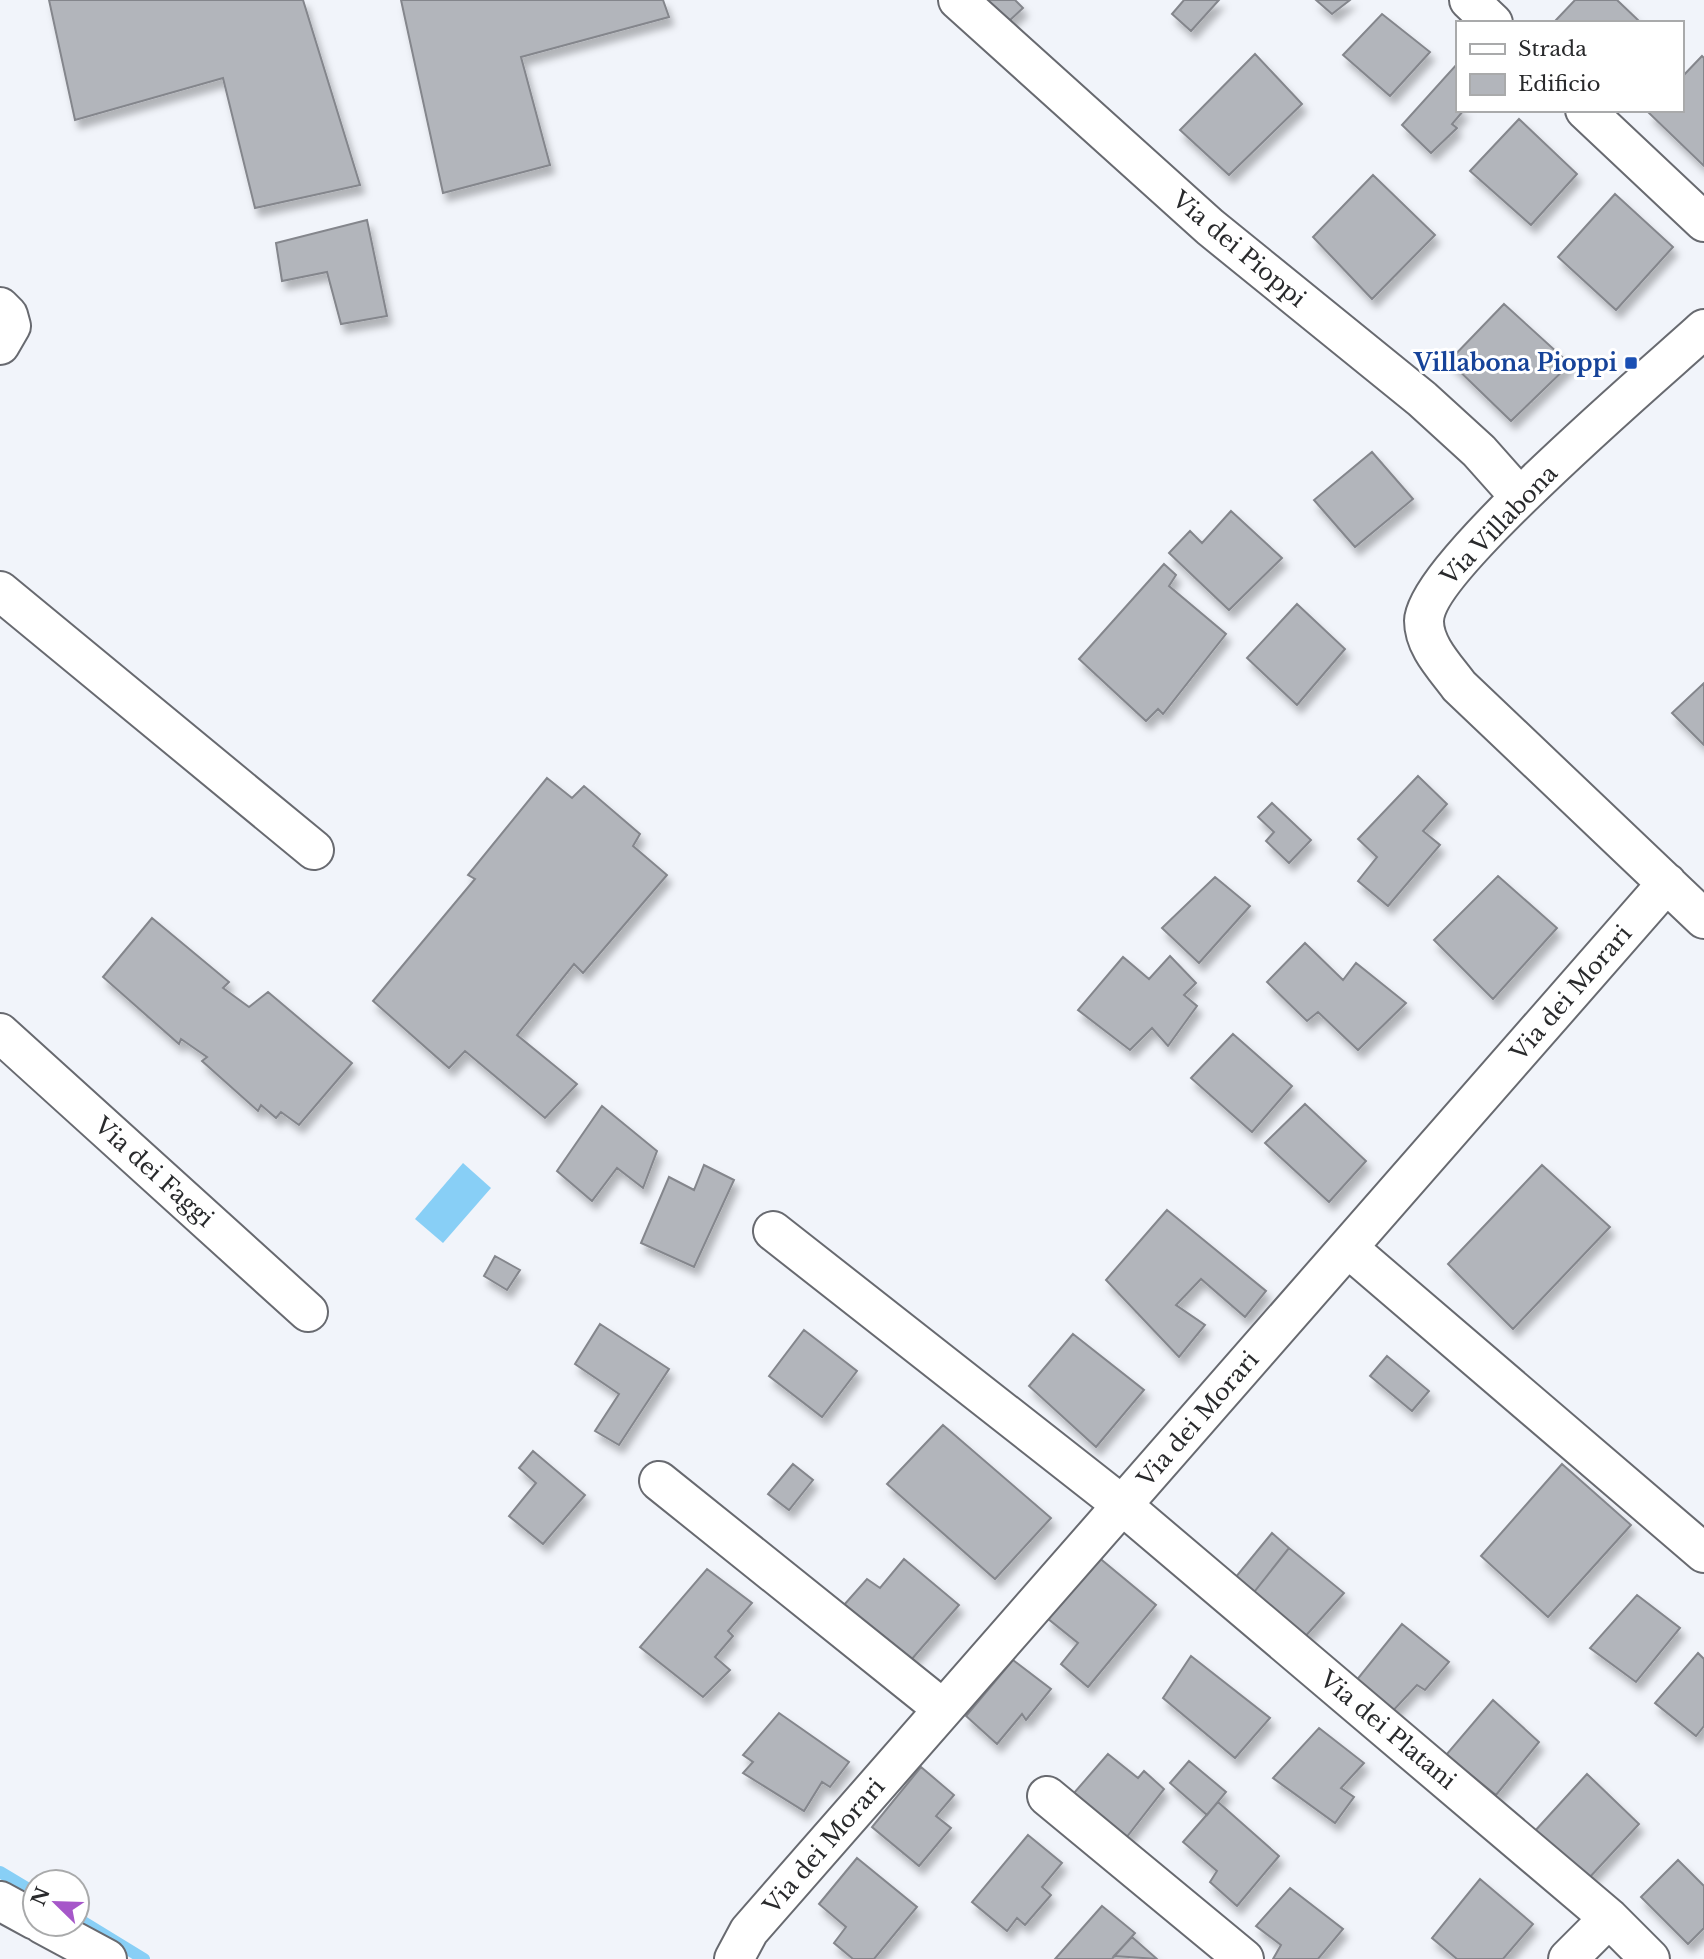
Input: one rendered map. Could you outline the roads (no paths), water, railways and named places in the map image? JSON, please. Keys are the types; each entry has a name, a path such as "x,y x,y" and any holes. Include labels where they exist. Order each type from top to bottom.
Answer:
{"street":[{"name":"Via dei Pioppi","path":"958,0 1210,227 1422,399 1479,452 1520,497"},
{"path":"1469,0 1491,21"},
{"path":"1587,112 1704,222"},
{"path":"0,307 8,315 11,326 0,345"},
{"name":"Via Villabona","path":"1704,329 1520,497 1441,583 1424,621 1431,648 1459,686 1704,919"},
{"path":"0,591 314,850"},
{"name":"Via dei Morari","path":"734,1959 749,1931 1667,883"},
{"name":"Via dei Faggi","path":"0,1032 308,1312"},
{"name":"Via dei Platani","path":"773,1231 1122,1505 1609,1917 1650,1959"},
{"path":"1348,1248 1704,1553"},
{"path":"659,1481 943,1709"},
{"path":"1047,1796 1244,1959"},
{"path":"0,1901 21,1912"},
{"path":"1568,1959 1609,1917"},
{"path":"68,1938 107,1959"}],"water":[{"path":"463,1163 491,1188 443,1243 415,1219"}],"waterway":[{"path":"0,1872 21,1885"},
{"path":"91,1927 144,1959"}],"place":[{"name":"Villabona Pioppi","path":"1631,363"}]}
